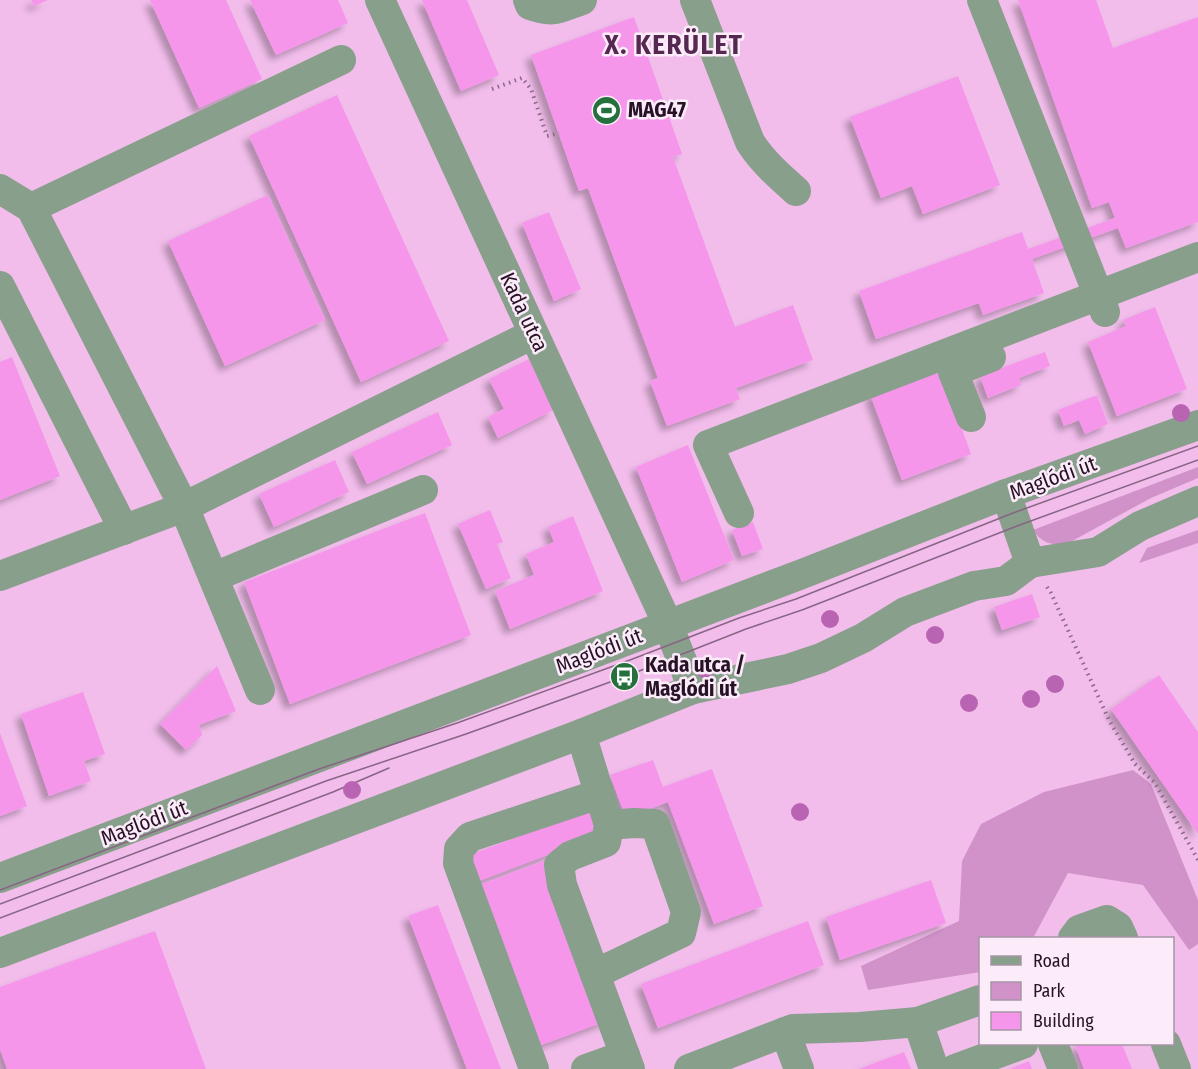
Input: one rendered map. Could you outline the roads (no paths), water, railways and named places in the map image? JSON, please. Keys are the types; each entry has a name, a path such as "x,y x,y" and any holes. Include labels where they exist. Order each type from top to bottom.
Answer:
{"street":[{"name":"Kada utca","path":"380,0 668,624 693,688"},
{"path":"528,0 530,5 551,11 582,0"},
{"path":"695,0 750,142 768,166 796,191"},
{"path":"971,417 953,372 1105,313 981,0"},
{"path":"31,208 341,60"},
{"path":"0,189 31,208 184,507 261,690"},
{"path":"739,513 708,445 1198,257"},
{"path":"0,286 124,530"},
{"path":"0,576 184,507 533,334"},
{"name":"Maglódi út","path":"0,879 802,574 1006,494 1198,425"},
{"path":"214,577 423,490"},
{"path":"1006,494 1030,563"},
{"path":"0,953 581,734 693,688 788,669 821,658 863,638 905,612 974,586 1006,580 1030,563 1098,552 1140,526 1198,501"},
{"path":"581,734 609,825 606,842 570,856 559,865 562,885 627,1062 586,1069"},
{"path":"534,1069 458,863 459,849 470,837 599,794"},
{"path":"595,974 681,933 686,912 655,824 609,825"},
{"path":"1074,937 1079,930 1107,921 1118,927 1122,937"},
{"path":"689,1069 793,1029 918,1022 979,1001"},
{"path":"918,1022 934,1069"},
{"path":"784,1032 799,1069"},
{"path":"955,1069 1020,1045"},
{"path":"1053,1045 1063,1069"},
{"path":"1166,1045 1176,1069"}],"tram line":[{"path":"0,890 319,769 457,723 796,599 1013,513 1198,446"},
{"path":"0,904 326,781 624,677 1017,526 1198,460"},
{"path":"0,918 333,792 389,768"}],"place":[{"name":"MAG47","path":"607,110"},
{"name":"Kada utca / Maglódi út","path":"624,677"}],"district":[{"name":"X. KERÜLET","path":"674,45"}]}
